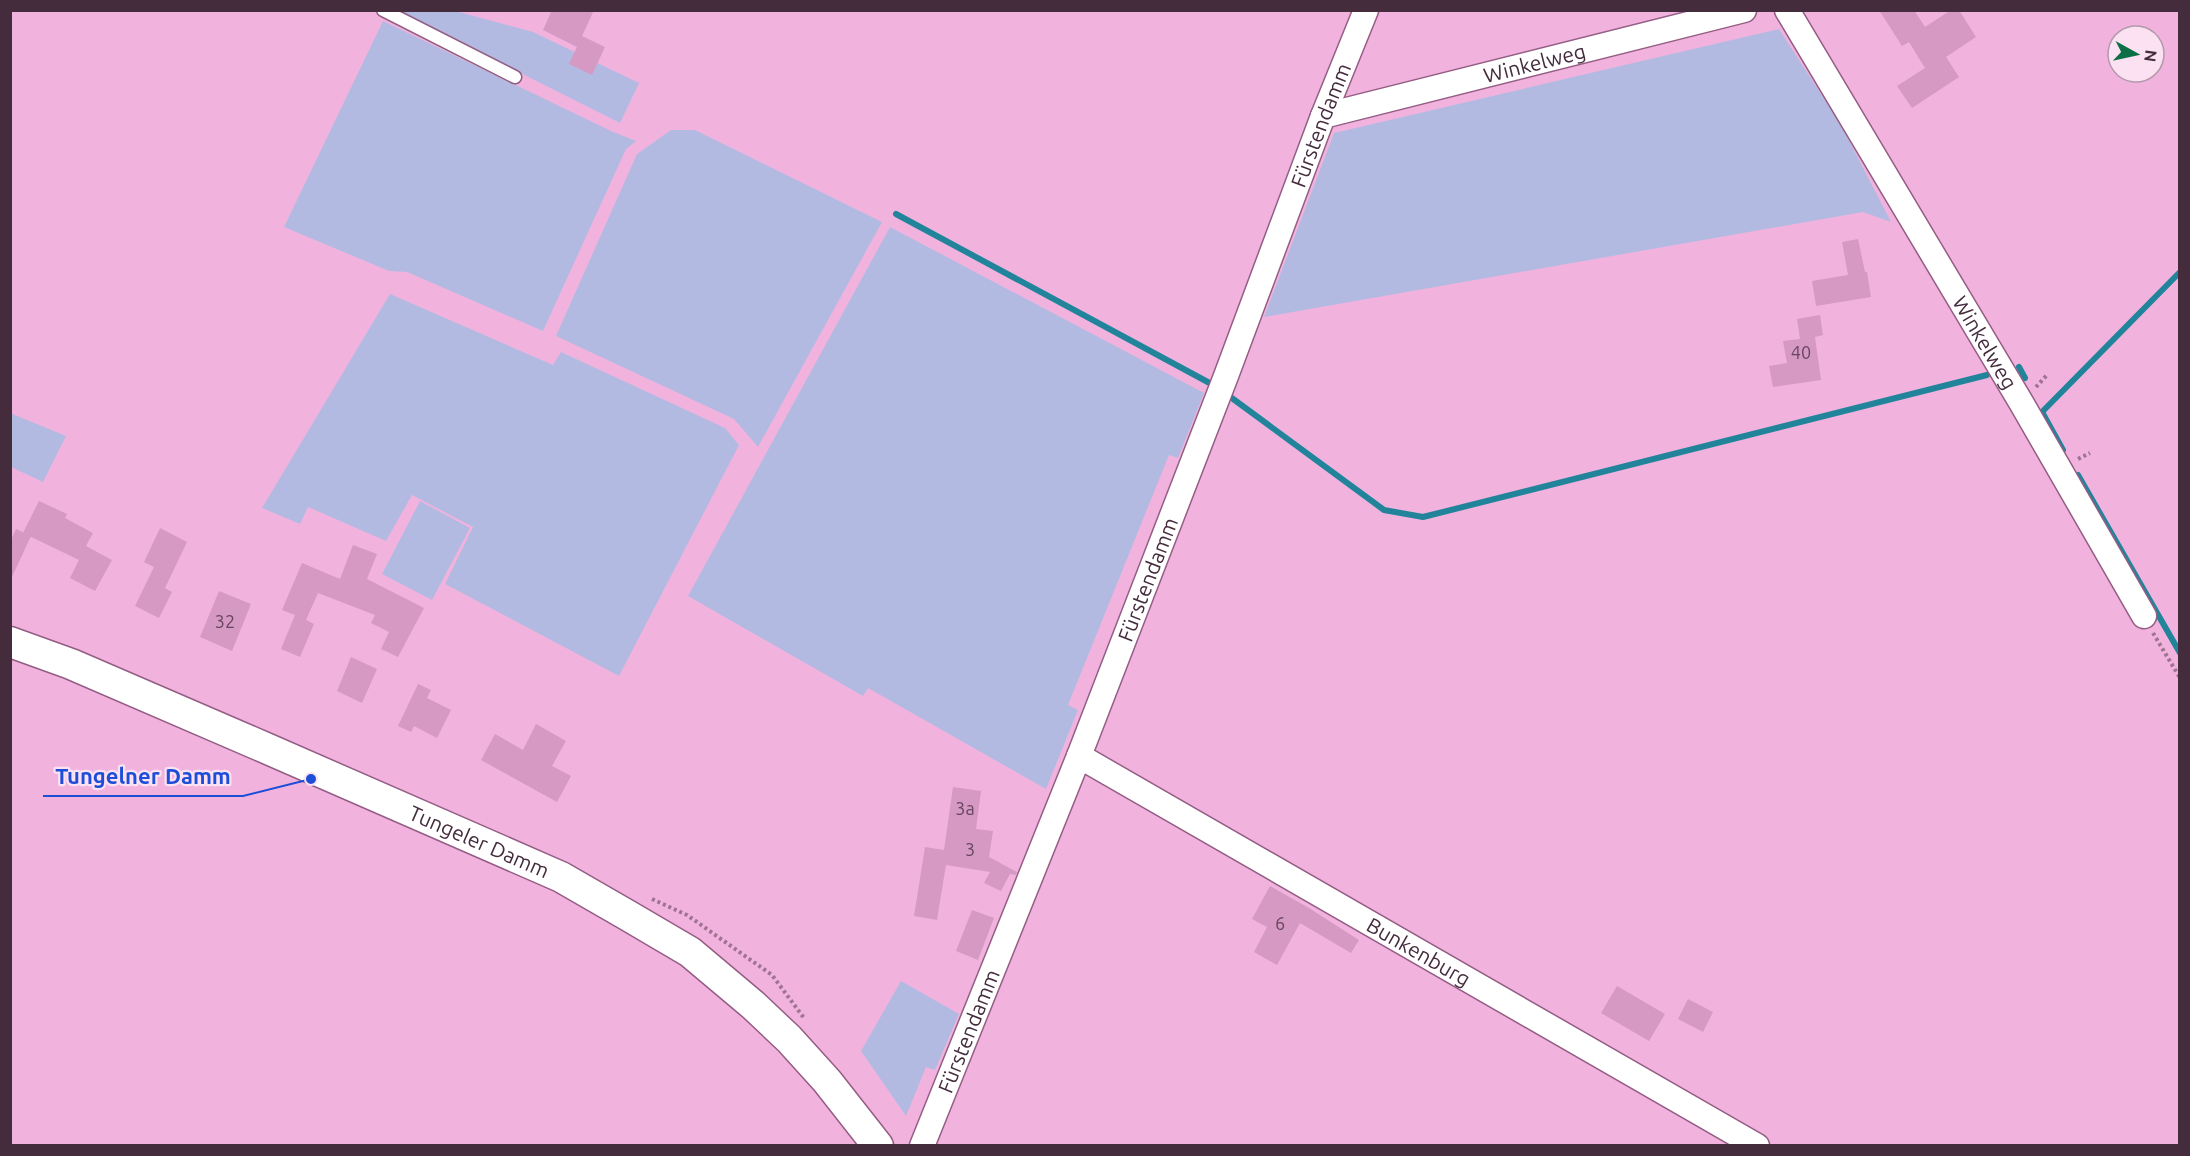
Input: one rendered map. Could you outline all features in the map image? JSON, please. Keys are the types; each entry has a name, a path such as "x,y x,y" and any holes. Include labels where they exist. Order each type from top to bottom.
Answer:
{"street":[{"name":"Fürstendamm","path":"922,1146 1079,756 1226,376 1323,116 1366,10"},
{"name":"Winkelweg","path":"1323,116 1744,10"},
{"name":"Winkelweg","path":"1787,10 2016,393 2144,616"},
{"name":"Tungeler Damm","path":"10,642 71,664 268,748 552,874 627,915 690,952 753,1005 789,1039 878,1146"},
{"name":"Bunkenburg","path":"1079,756 1757,1146"}],"lane":[{"path":"383,10 515,77"}],"path":[{"path":"2144,616 2180,678"}],"shaded area":[{"path":"397,11 455,11 533,32 639,83 620,123"},
{"path":"383,21 636,141 626,149 543,331 407,272 389,271 284,227"},
{"path":"1779,29 1841,125 1891,222 1863,212 1264,317 1334,133"},
{"path":"671,130 695,130 882,222 758,447 734,419 556,336 637,154"},
{"path":"890,227 1204,393 1178,458 1169,455 1068,705 1078,710 1046,789 868,688 863,696 688,596"},
{"path":"390,294 553,365 561,352 725,428 739,445 619,676 445,584 473,527 412,495 386,541 308,507 300,524 262,508"},
{"path":"10,413 66,436 43,482 11,467"},
{"path":"420,501 470,528 432,600 382,574"},
{"path":"901,981 959,1014 935,1070 926,1067 906,1116 861,1051"}],"building":[{"path":"552,10 594,10 577,47 543,30"},
{"path":"1879,10 1914,10 1925,27 1951,10 1959,10 1976,37 1946,57 1959,77 1912,108 1897,86 1925,68 1909,42 1902,46"},
{"path":"582,36 605,47 592,75 569,64"},
{"path":"1858,239 1871,297 1816,306 1812,281 1848,275 1842,242"},
{"path":"1820,315 1823,335 1815,337 1821,380 1773,387 1769,366 1787,363 1783,341 1800,339 1797,319"},
{"path":"39,501 67,514 65,518 93,533 86,546 112,560 95,591 70,578 79,560 23,533"},
{"path":"160,528 187,542 165,588 172,592 159,618 135,606 154,567 144,562"},
{"path":"16,529 31,536 10,581 10,542"},
{"path":"353,545 377,554 367,579 424,608 398,657 381,649 389,632 371,623 375,615 318,593 306,620 314,624 300,657 281,649 295,615 282,610 302,563 340,579"},
{"path":"219,591 251,604 232,651 200,637"},
{"path":"351,657 377,669 362,703 337,691"},
{"path":"418,684 431,690 427,698 451,710 437,738 414,726 411,732 398,726"},
{"path":"536,724 566,741 552,766 571,776 557,802 481,760 495,734 523,750"},
{"path":"953,787 981,791 976,829 993,831 989,857 1017,872 1016,875 1010,874 1001,891 984,883 990,872 946,865 937,920 914,916 925,847 944,850"},
{"path":"1270,886 1359,940 1351,953 1300,923 1277,965 1254,952 1267,927 1252,919"},
{"path":"972,910 994,918 978,960 956,951"},
{"path":"1617,986 1665,1014 1649,1041 1601,1013"},
{"path":"1688,999 1713,1012 1703,1032 1678,1019"}],"waterway":[{"path":"896,214 1217,387"},
{"path":"2063,450 2042,412 2180,272"},
{"path":"2019,367 2025,378"},
{"path":"1225,393 1384,510 1423,517 1987,375"},
{"path":"2078,475 2180,653"}],"place":[{"name":"Tungelner Damm","path":"311,779"}]}
